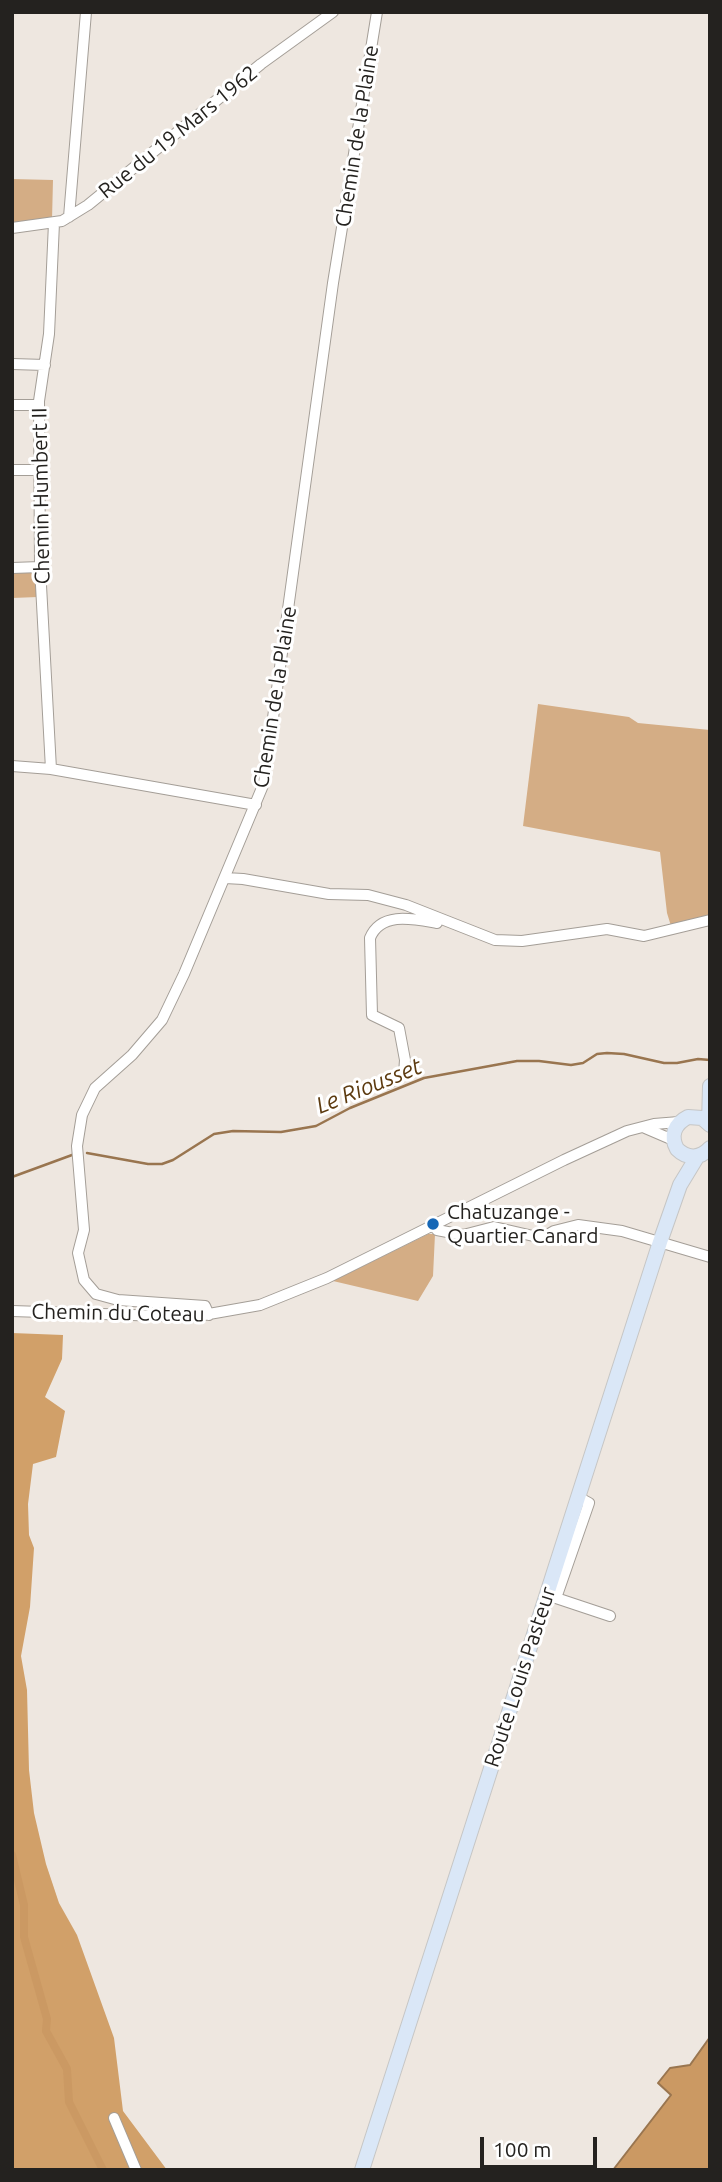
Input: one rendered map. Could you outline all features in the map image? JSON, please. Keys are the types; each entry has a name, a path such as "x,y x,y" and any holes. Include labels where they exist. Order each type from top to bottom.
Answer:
{"main road":[{"path":"686,1119 710,1085"},
{"path":"710,1085 710,1125"},
{"path":"686,1119 702,1118 710,1125"},
{"name":"Route Louis Pasteur","path":"680,1185 674,1130 686,1119"},
{"path":"677,1146 688,1156 706,1152"},
{"name":"Route Louis Pasteur","path":"362,2170 660,1242 680,1185 706,1152"}],"street":[{"path":"69,217 86,12"},
{"name":"Rue du 19 Mars 1962","path":"12,228 54,223 69,217 126,176 271,56 333,12"},
{"name":"Chemin de la Plaine","path":"209,1315 205,1306 118,1300 96,1294 84,1280 78,1253 84,1230 77,1146 82,1115 95,1088 132,1055 162,1020 180,984 264,783 333,283 377,12"},
{"name":"Chemin Humbert II","path":"51,769 40,567 39,405 49,334 54,223"},
{"path":"12,364 44,365"},
{"path":"12,405 39,405"},
{"path":"12,470 39,470"},
{"path":"12,568 40,567"},
{"path":"12,766 51,769 256,805"},
{"path":"225,878 329,894 368,895 406,905 465,930"},
{"path":"387,1084 404,1074 405,1060 399,1028 372,1014 371,933 385,922 397,918 434,922 495,940 522,941 607,929 643,936 710,920"},
{"name":"Chemin du Coteau","path":"12,1311 175,1317 209,1315 260,1306 287,1296 627,1131 686,1119"},
{"path":"645,1128 677,1146"},
{"path":"433,1224 437,1230 449,1234 471,1234 494,1227 541,1238 554,1231 578,1225 622,1231 710,1257"},
{"path":"578,1497 589,1503 556,1598 610,1616"},
{"path":"114,2118 136,2170"}],"shaded area":[{"path":"12,179 53,180 52,220 12,225"},
{"path":"37,571 38,597 12,598 12,572"},
{"path":"538,704 629,717 638,723 710,730 710,917 671,926 660,852 523,826"},
{"path":"428,1234 435,1234 433,1276 418,1301 333,1281"},
{"path":"12,1333 63,1335 62,1359 45,1397 65,1411 56,1457 33,1464 28,1504 29,1535 34,1548 30,1607 21,1656 27,1690 29,1770 34,1813 59,1903 77,1935 114,2038 123,2111 167,2170 12,2170"},
{"path":"710,2037 710,2170 613,2170 671,2095 658,2083 670,2068 690,2065"}],"waterway":[{"name":"Le Riousset","path":"87,1153 162,1164 214,1134 233,1131 281,1132 316,1126 350,1108 424,1078 517,1061 571,1065 583,1063 597,1054 607,1053 664,1063 710,1060"},
{"name":"Le Riousset","path":"12,1177 72,1155"},
{"path":"12,1855 24,1905 24,1937 47,2019 46,2031 67,2069 69,2102 103,2170"}],"place":[{"name":"Chatuzange - Quartier Canard","path":"433,1224"}]}
